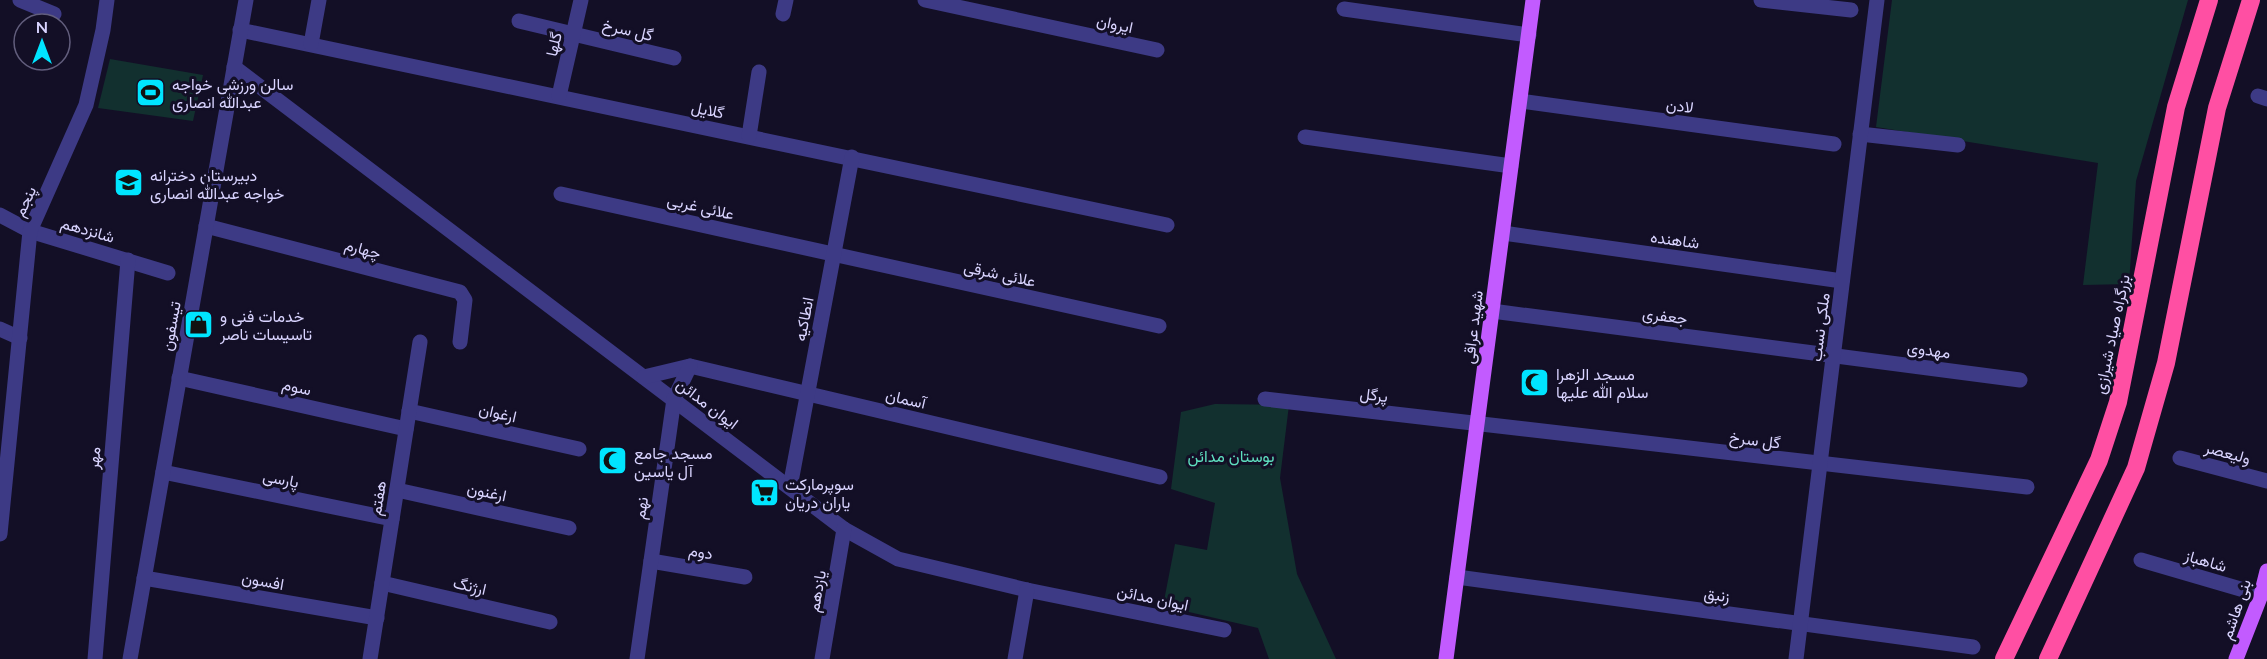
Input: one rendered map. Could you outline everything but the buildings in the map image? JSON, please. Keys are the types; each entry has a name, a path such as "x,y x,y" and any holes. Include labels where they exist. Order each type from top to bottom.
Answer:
{"highway":[{"name":"بزرگراه صیاد شیرازی","path":"2004,659 2099,460 2118,402 2176,107 2209,0"},
{"path":"2048,659 2136,468 2166,363 2217,108 2251,0"}],"main road":[{"name":"شهید عراقی","path":"1446,659 1479,424 1533,0"},
{"name":"بنی هاشم","path":"2236,659 2261,595 2267,571"}],"street":[{"path":"20,0 49,12"},
{"name":"پنجم","path":"0,534 3,465 20,338 30,231 86,105 103,30 107,0"},
{"name":"تیسفون","path":"130,659 246,0"},
{"path":"310,44 319,0"},
{"name":"گلها","path":"559,96 581,0"},
{"name":"ایروان","path":"925,0 1157,50"},
{"path":"1761,0 1851,10"},
{"name":"ملکی نسب","path":"1796,659 1877,0"},
{"path":"1344,9 1529,35"},
{"name":"گل سرخ","path":"519,21 674,58"},
{"name":"گلایل","path":"240,30 1167,225"},
{"name":"ایوان مدائن","path":"234,67 844,529 898,559 1027,590 1224,630"},
{"path":"749,136 759,72"},
{"name":"لادن","path":"1520,101 1834,144"},
{"path":"1860,134 1958,146"},
{"path":"1305,137 1511,166"},
{"name":"انطاکیه","path":"790,487 852,157"},
{"name":"علائی غربی","path":"561,194 834,254"},
{"name":"شانزدهم","path":"0,215 30,231 168,273"},
{"name":"چهارم","path":"206,226 460,292 465,300 460,342"},
{"name":"شاهنده","path":"1503,233 1842,281"},
{"name":"علائی شرقی","path":"834,254 1159,326"},
{"name":"مهر","path":"95,659 128,260"},
{"name":"جعفری","path":"1492,311 1833,354"},
{"path":"0,329 20,338"},
{"name":"هفتم","path":"370,659 420,342"},
{"name":"مهدوی","path":"1833,354 2020,380"},
{"name":"آسمان","path":"644,377 690,366 1160,477"},
{"name":"نهم","path":"637,659 674,399 690,366"},
{"name":"سوم","path":"179,378 406,429"},
{"name":"پرگل","path":"1265,399 1479,424"},
{"name":"ارغوان","path":"409,411 579,449"},
{"name":"گل سرخ","path":"1479,424 2027,487"},
{"name":"ولیعصر","path":"2180,458 2267,481"},
{"name":"پارسی","path":"163,472 392,519"},
{"name":"ارغنون","path":"397,490 569,528"},
{"name":"یازدهم","path":"822,659 844,529"},
{"name":"شاهباز","path":"2141,560 2261,595"},
{"name":"دوم","path":"651,561 745,577"},
{"name":"زنبق","path":"1457,577 1973,647"},
{"name":"افسون","path":"144,578 377,618"},
{"name":"ارژنگ","path":"382,584 550,622"},
{"path":"1015,659 1027,590"}],"green space":[{"path":"1892,0 2188,0 2136,181 2129,284 2083,285 2098,163 1876,127"},
{"name":"سالن ورزشی خواجه عبدالله انصاری","path":"110,59 203,75 193,121 98,108"},
{"name":"بوستان مدائن","path":"1215,404 1289,405 1280,478 1297,574 1336,659 1269,659 1258,628 1163,606 1175,544 1207,550 1215,503 1171,489 1181,412"}],"place":[{"name":"سالن ورزشی خواجه عبدالله انصاری","path":"151,92"},
{"name":"دبیرستان دخترانه خواجه عبدالله انصاری","path":"129,183"},
{"name":"خدمات فنی و تاسیسات ناصر","path":"199,324"},
{"name":"مسجد الزهرا سلام الله علیها","path":"1535,382"},
{"name":"مسجد جامع آل یاسین","path":"613,461"},
{"name":"سوپرمارکت یاران دریان","path":"764,492"}]}
